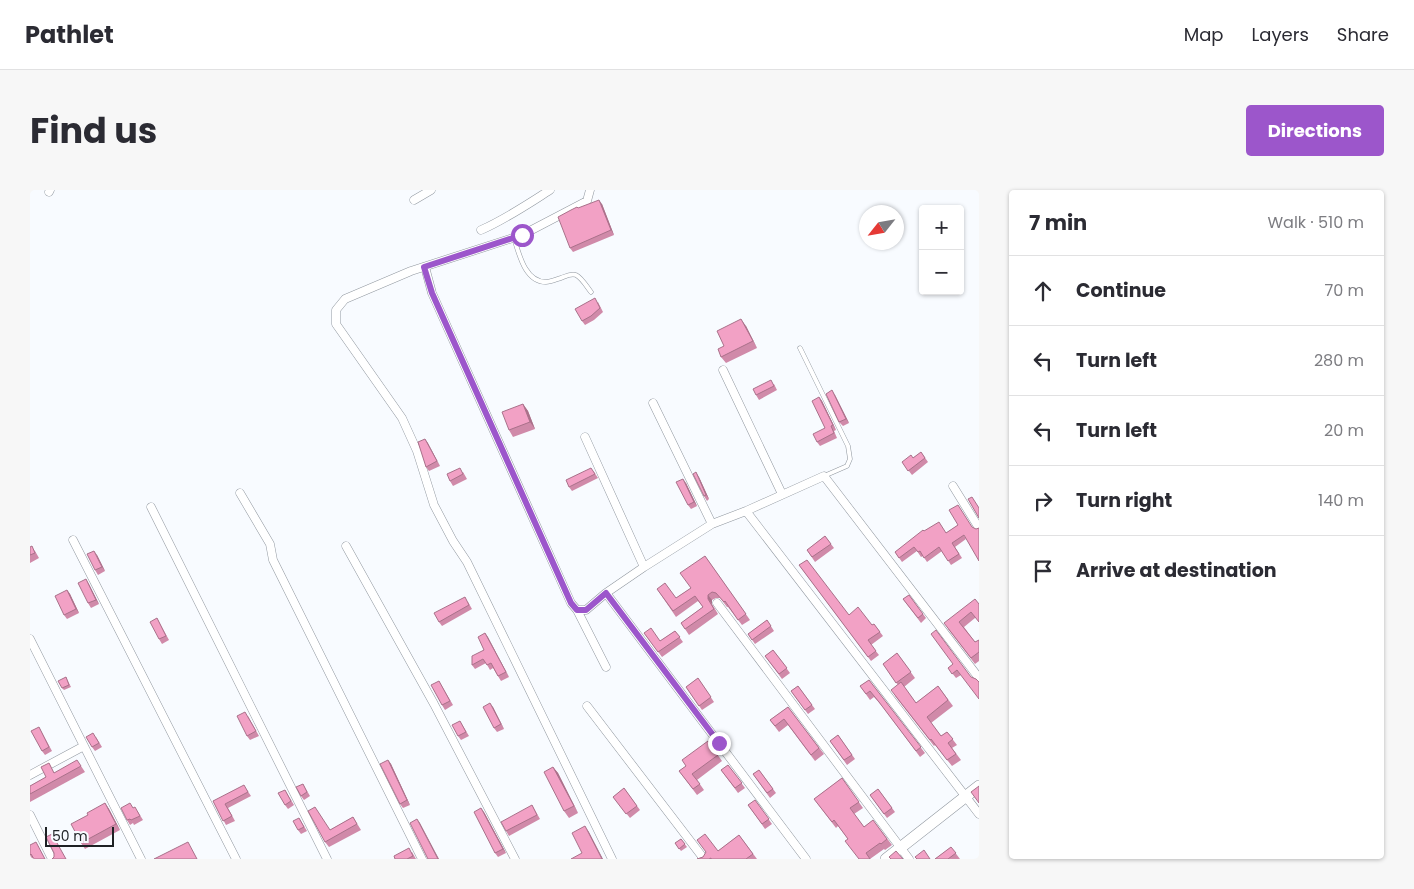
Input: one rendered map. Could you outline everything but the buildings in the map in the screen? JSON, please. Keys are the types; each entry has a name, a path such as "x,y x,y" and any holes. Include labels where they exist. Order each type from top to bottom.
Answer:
{"street":[{"path":"414,200 431,190"},
{"path":"481,230 503,219 550,190"},
{"path":"590,190 587,201 522,235 412,271 345,299 336,310 336,324 402,418 417,451 434,505 453,541 467,562 612,859"},
{"path":"424,267 432,293 571,603 577,610 606,667"},
{"path":"723,370 782,494"},
{"path":"653,402 712,524"},
{"path":"585,437 644,567"},
{"path":"577,610 586,610 606,593 644,567 712,524 824,476 979,678"},
{"path":"953,486 979,528"},
{"path":"240,493 270,544 273,560 422,859"},
{"path":"151,507 327,859"},
{"path":"746,511 979,814"},
{"path":"73,540 236,859"},
{"path":"346,546 434,704 515,859"},
{"path":"606,593 806,859"},
{"path":"717,603 909,859"},
{"path":"30,638 141,859"},
{"path":"587,706 704,859"},
{"path":"30,775 84,746"},
{"path":"886,859 979,786"},
{"path":"30,816 52,859"}],"lane":[{"path":"514,238 522,262 530,276 537,281 548,283 574,274 578,276 591,292"},
{"path":"800,348 848,446 850,459 847,466 824,476"}],"route":[{"path":"522,235 424,267 432,293 571,603 577,610 586,610 606,593 719,743"}]}
